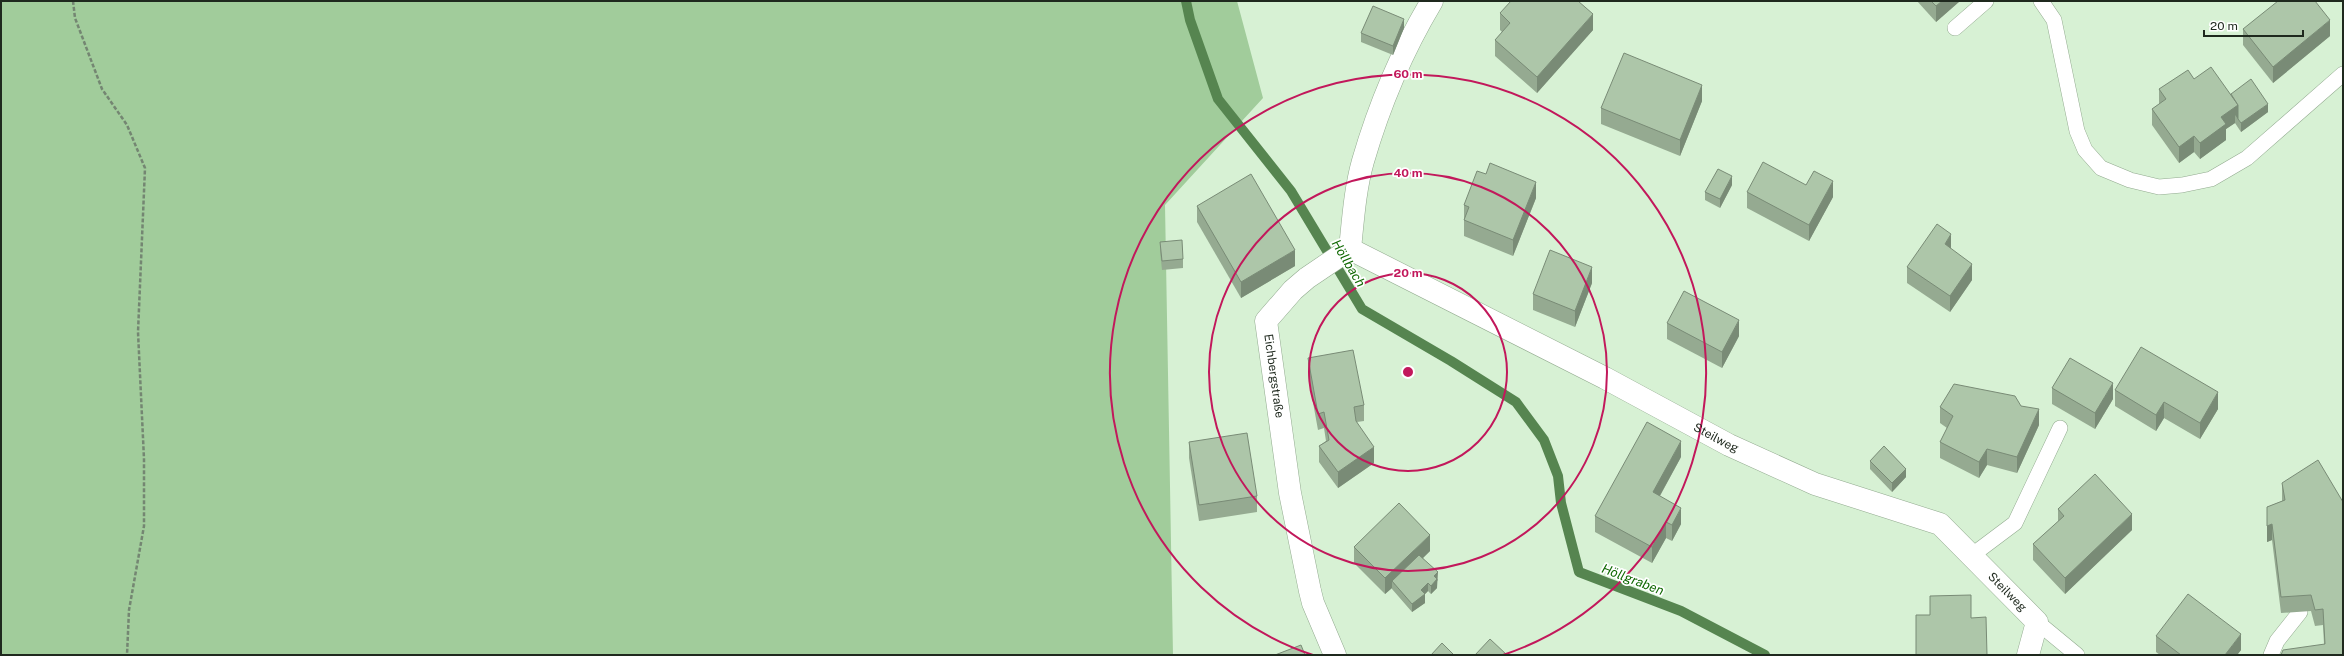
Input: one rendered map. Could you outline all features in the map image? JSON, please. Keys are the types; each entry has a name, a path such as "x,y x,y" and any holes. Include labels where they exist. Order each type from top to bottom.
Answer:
{"street":[{"path":"1345,252 1363,162 1391,81 1432,1"},
{"name":"Eichbergstraße","path":"1336,655 1313,603 1290,493 1266,321 1293,290 1307,278 1345,252"},
{"name":"Steilweg","path":"1345,252 1605,378 1729,445 1815,484 1940,524 2037,622"},
{"path":"2028,655 2037,622"}],"lane":[{"path":"1955,28 1986,1"},
{"path":"2041,1 2054,20 2077,132 2085,150 2101,168 2130,180 2159,187 2182,186 2211,179 2247,158 2343,74"},
{"path":"1971,556 2015,523 2060,428"},
{"path":"2271,655 2277,641 2300,612"},
{"path":"2037,622 2076,655"}],"path":[{"path":"72,1 75,18 102,89 127,125 145,168 138,332 144,459 144,526 129,610 127,655"}],"green space":[{"path":"1,1 1237,1 1263,98 1165,205 1173,655 1,655"}],"building":[{"path":"1511,1 1578,1 1593,14 1537,77 1495,40 1510,23 1500,13"},
{"path":"1931,1 1942,1 1936,6"},
{"path":"2278,1 2315,1 2330,20 2273,67 2243,29"},
{"path":"1373,6 1404,19 1393,46 1361,33"},
{"path":"1624,53 1702,85 1680,140 1601,108"},
{"path":"2211,67 2238,105 2221,117 2226,124 2200,143 2194,136 2179,147 2152,109 2166,99 2159,89 2188,70 2194,79"},
{"path":"2251,79 2268,104 2241,123 2238,119 2238,105 2231,94"},
{"path":"1763,162 1806,185 1814,171 1833,181 1809,225 1747,192"},
{"path":"1490,163 1536,182 1513,240 1464,220 1469,207 1464,205 1477,171 1486,174"},
{"path":"1718,169 1732,176 1720,199 1705,192"},
{"path":"1251,174 1295,250 1241,282 1197,206"},
{"path":"1937,224 1951,234 1945,244 1972,264 1950,296 1907,267"},
{"path":"1182,240 1183,259 1162,261 1160,242"},
{"path":"1550,250 1592,267 1575,311 1533,294"},
{"path":"1684,291 1739,320 1722,352 1667,323"},
{"path":"2141,347 2218,392 2200,423 2164,402 2156,415 2115,390"},
{"path":"1353,350 1364,405 1354,407 1356,421 1374,447 1338,472 1319,446 1329,440 1324,412 1318,414 1308,358"},
{"path":"2070,358 2113,383 2095,413 2052,388"},
{"path":"1954,384 2015,396 2021,406 2039,409 2017,457 1987,449 1979,462 1940,442 1953,416 1940,407"},
{"path":"1647,422 1681,441 1653,492 1681,508 1672,525 1666,522 1652,547 1595,516"},
{"path":"1247,433 1257,496 1199,505 1189,442"},
{"path":"1884,446 1906,469 1892,483 1870,461"},
{"path":"2318,460 2343,502 2343,655 2281,655 2283,650 2325,644 2323,609 2315,610 2311,595 2281,597 2272,524 2267,526 2267,507 2285,500 2282,483"},
{"path":"2095,474 2132,514 2065,578 2033,544 2064,516 2058,509"},
{"path":"1399,503 1430,535 1385,578 1354,547"},
{"path":"1419,555 1438,572 1434,576 1437,579 1431,586 1428,583 1421,590 1425,594 1412,604 1392,581"},
{"path":"2188,594 2241,634 2225,655 2181,655 2156,636"},
{"path":"1971,595 1971,618 1986,617 1987,655 1916,655 1916,615 1930,615 1930,596"},
{"path":"1490,639 1507,655 1475,655"},
{"path":"1442,643 1454,655 1431,655"},
{"path":"1301,645 1305,655 1275,655"}],"waterway":[{"name":"Höllbach","path":"1186,1 1190,20 1218,99 1291,191 1362,309 1451,361 1516,402 1544,440 1558,476 1561,503 1579,572 1681,611 1765,655"}],"water label":[{"name":"Höllgraben","path":"1633,579"}]}
